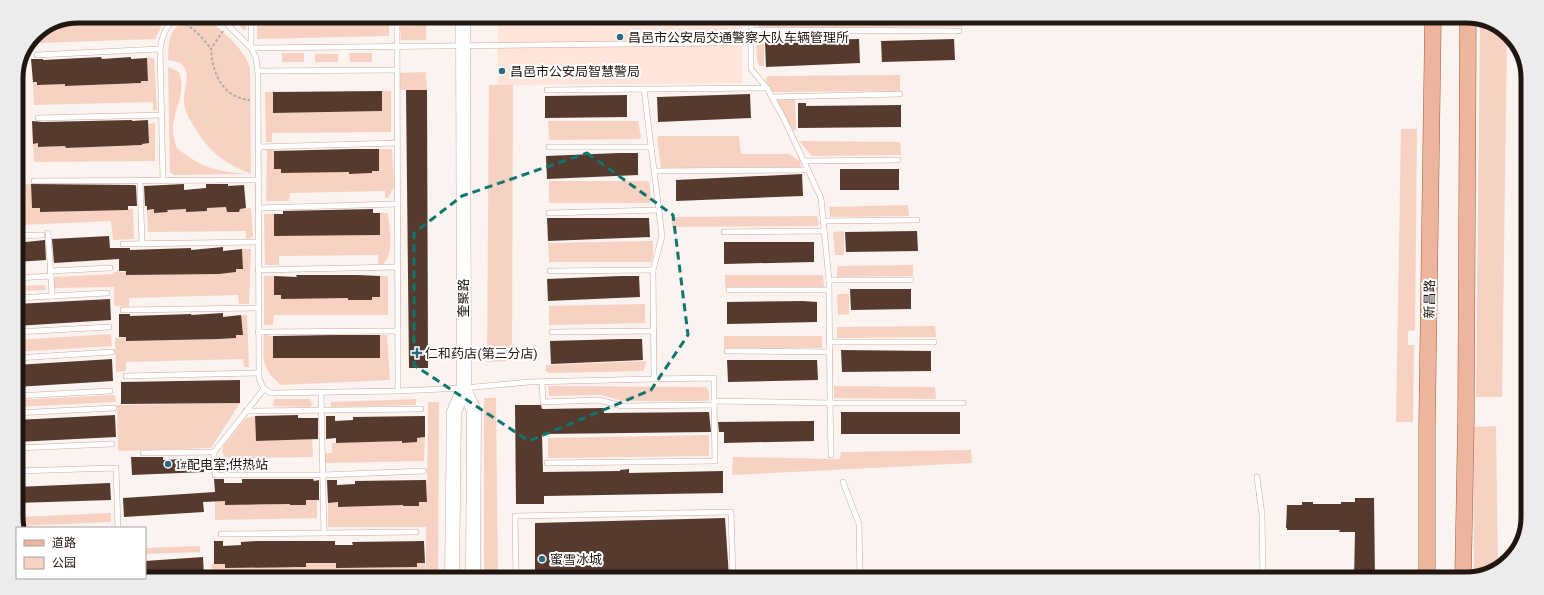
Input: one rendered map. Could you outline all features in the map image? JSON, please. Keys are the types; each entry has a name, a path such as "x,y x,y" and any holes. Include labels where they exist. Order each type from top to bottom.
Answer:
{"main road":[{"name":"新昌路","path":"1427,572 1427,426 1433,23"},
{"path":"1463,572 1466,410 1468,23"}],"street":[{"name":"奎聚路","path":"452,572 454,412 464,388 463,23"},
{"path":"464,388 474,411 474,572"}],"lane":[{"path":"163,180 160,49 162,36 170,23"},
{"path":"225,23 251,48 256,58 258,71 258,332 259,379 264,389 271,393 321,393 464,388 542,382 714,378 715,461 547,463"},
{"path":"251,23 251,48"},
{"path":"397,23 398,391"},
{"path":"750,23 751,69 772,96 821,198 829,280 831,455"},
{"path":"751,30 959,31"},
{"path":"251,48 721,42"},
{"path":"36,54 160,49"},
{"path":"258,71 397,70"},
{"path":"547,90 767,88"},
{"path":"644,89 662,236 653,270 654,379"},
{"path":"772,96 900,94"},
{"path":"38,118 162,115"},
{"path":"258,148 397,143"},
{"path":"548,147 651,146"},
{"path":"804,161 898,160"},
{"path":"654,171 808,170"},
{"path":"140,180 142,243"},
{"path":"34,181 258,180"},
{"path":"258,208 397,204"},
{"path":"549,213 659,210"},
{"path":"823,220 917,220"},
{"path":"724,232 824,231"},
{"path":"48,233 52,296"},
{"path":"23,236 42,235"},
{"path":"122,244 258,242"},
{"path":"258,270 398,267"},
{"path":"23,277 110,268"},
{"path":"550,272 653,270"},
{"path":"829,280 910,280"},
{"path":"729,290 829,290"},
{"path":"23,298 107,293"},
{"path":"123,310 258,308"},
{"path":"23,332 109,327"},
{"path":"258,332 398,331"},
{"path":"552,332 654,331"},
{"path":"830,342 934,342"},
{"path":"727,351 830,352"},
{"path":"23,358 112,352"},
{"path":"126,376 259,373"},
{"path":"542,382 543,402 599,400 622,406 714,403 963,403"},
{"path":"264,389 214,452 215,475 323,475 424,471"},
{"path":"23,396 110,391"},
{"path":"321,393 324,533"},
{"path":"23,413 114,408"},
{"path":"246,411 421,409"},
{"path":"23,448 112,444"},
{"path":"143,453 214,452"},
{"path":"23,471 116,468 118,527"},
{"path":"1257,477 1262,515 1263,572"},
{"path":"843,482 859,524 860,572"},
{"path":"516,572 515,516 731,512 733,572"},
{"path":"221,534 416,532"}],"path":[{"path":"185,23 203,38 211,49 214,71 222,87 236,97 258,101"},
{"path":"211,49 228,26"}],"highlighted area":[{"path":"587,153 673,215 688,335 651,390 529,441 414,365 414,233 462,196"}],"shaded area":[{"name":"昌邑市公安局交通警察大队车辆管理所","path":"498,23 742,23 742,83 498,85"}],"green space":[{"path":"94,23 100,23 100,25 117,23 163,23 155,39 36,43 47,32 67,24 68,26"},
{"path":"181,23 213,23 237,46 247,60 250,68 251,174 224,160 210,148 198,133 186,112 184,100 187,79 186,71 181,64 168,60 171,35"},
{"path":"238,23 246,23 246,29 244,30"},
{"path":"257,23 389,23 389,36 257,39"},
{"path":"758,23 963,23 963,27 758,28"},
{"path":"426,25 426,40 401,40 400,26"},
{"path":"1480,25 1497,32 1507,41 1502,397 1476,397"},
{"path":"758,38 764,38 764,66 759,66 757,60 756,40"},
{"path":"282,53 304,53 304,62 282,62"},
{"path":"349,53 372,53 372,62 350,62"},
{"path":"315,54 338,54 338,62 315,62"},
{"path":"147,58 154,58 157,110 153,111 153,102 34,105 33,82 37,82 38,85 65,82 65,86 114,84 129,80 130,84 148,81"},
{"path":"168,67 179,72 181,79 181,94 173,130 177,148 194,160 218,170 247,174 174,175 170,172"},
{"path":"426,72 427,90 400,90 399,73"},
{"path":"900,75 900,91 773,92 765,79 768,76"},
{"path":"489,85 513,85 512,361 487,362"},
{"path":"382,91 391,91 391,132 272,133 272,142 266,142 265,92 273,92 273,113 382,111"},
{"path":"777,100 795,100 796,130 792,130"},
{"path":"548,121 638,121 641,137 640,139 549,140"},
{"path":"155,123 155,161 34,162 33,144 38,143 39,147 52,147 65,144 66,148 85,147 97,144 98,147 115,146 130,142 131,146 141,145 149,143 148,124"},
{"path":"1401,129 1417,129 1415,330 1408,331 1408,345 1414,345 1413,422 1396,422"},
{"path":"739,136 741,154 789,154 800,161 801,167 661,168 657,137"},
{"path":"799,141 900,142 901,155 812,156"},
{"path":"379,149 392,149 394,187 388,198 385,198 385,191 290,193 289,201 266,201 267,150 274,150 274,169 281,169 281,173 335,172 349,168 349,174 379,171"},
{"path":"549,181 649,181 651,199 650,203 549,203"},
{"path":"23,184 31,184 32,208 40,208 40,212 133,209 134,239 113,240 111,221 23,225"},
{"path":"908,205 909,216 830,217 829,207"},
{"path":"226,207 227,212 239,212 240,209 251,208 253,236 251,238 246,239 246,231 148,232 147,210 154,209 167,212 167,210 186,209 186,212 207,211 207,208"},
{"path":"380,213 388,213 390,232 389,253 383,264 378,264 378,255 279,256 279,265 265,265 264,214 274,214 275,236 380,235"},
{"path":"817,216 819,223 818,226 672,227 671,217"},
{"path":"844,231 844,255 835,255 833,232"},
{"path":"653,241 653,255 651,262 549,262 548,243"},
{"path":"242,249 251,249 249,304 239,304 238,295 129,298 129,307 114,306 114,287 54,288 54,277 113,274 114,272 236,272 236,269 243,269"},
{"path":"913,265 913,276 837,277 838,266"},
{"path":"725,275 823,275 824,287 725,287"},
{"path":"264,276 274,276 275,295 329,298 348,295 349,300 372,300 372,297 380,297 380,276 388,276 388,315 274,315 273,325 264,325"},
{"path":"45,285 46,290 23,291 23,286"},
{"path":"837,294 849,294 849,314 838,315"},
{"path":"645,304 645,323 549,325 549,306"},
{"path":"241,315 247,315 249,367 244,367 243,359 126,362 126,371 116,372 115,338 130,337 176,340 176,338 236,338 236,335 243,335"},
{"path":"935,326 936,337 837,338 837,327"},
{"path":"111,334 112,346 23,352 23,340"},
{"path":"264,335 273,336 273,358 380,358 380,335 387,335 390,380 281,385 274,379 265,363 263,351"},
{"path":"724,336 822,336 822,348 724,348"},
{"path":"646,361 643,371 550,373 546,371 546,365"},
{"path":"548,386 706,387 709,392 709,401 623,401 601,395 549,396"},
{"path":"834,386 935,387 936,399 834,398"},
{"path":"115,395 116,402 23,407 23,400"},
{"path":"484,398 496,398 498,572 484,572"},
{"path":"274,399 310,399 312,405 309,407 273,406"},
{"path":"416,399 416,405 331,407 331,402"},
{"path":"428,402 439,402 438,572 426,572 426,527 328,527 328,503 338,502 338,507 391,505 403,503 404,506 419,506 419,502 427,502"},
{"path":"240,403 211,448 118,451 117,405"},
{"path":"255,416 256,441 312,439 313,457 225,457 222,452 224,445 246,418"},
{"path":"1496,426 1498,562 1484,569 1474,571 1473,427"},
{"path":"709,435 709,456 548,458 548,438"},
{"path":"425,437 424,461 325,463 324,453 332,453 332,443 353,443 353,439 377,442 401,439 402,443 417,442 417,438"},
{"path":"971,450 972,463 732,475 733,457 840,459 841,452"},
{"path":"306,500 317,500 317,518 215,520 215,501 225,501 225,505 242,505 242,501 258,505 278,504 278,501 306,505"},
{"path":"111,513 111,522 24,526 23,517"},
{"path":"313,541 325,541 326,563 336,563 336,568 417,567 417,563 425,563 426,572 212,572 211,564 225,564 225,568 290,564 290,568 305,567 306,563 313,563"},
{"path":"200,546 200,552 146,554 146,548"}],"building":[{"path":"78,23 127,23 61,26"},
{"path":"408,23 436,23 436,25 408,25"},
{"path":"859,39 860,63 766,67 765,41"},
{"path":"954,39 955,60 882,62 881,41"},
{"path":"101,57 102,59 131,57 131,59 147,58 148,81 141,81 141,83 65,86 65,84 37,85 37,82 33,82 31,59 43,60"},
{"path":"406,90 427,90 428,368 409,368"},
{"path":"382,91 382,111 273,113 273,92"},
{"path":"750,94 751,118 658,122 657,97"},
{"path":"627,95 627,117 545,118 545,96"},
{"path":"798,103 806,103 806,106 901,105 901,127 798,128"},
{"path":"148,120 149,143 142,145 66,148 65,146 38,147 38,143 33,144 32,121"},
{"path":"379,149 379,171 372,171 372,173 349,174 349,172 281,173 281,169 274,169 274,151"},
{"path":"638,153 638,175 547,179 546,156"},
{"path":"840,169 899,169 899,190 840,190"},
{"path":"802,174 803,196 676,201 676,180"},
{"path":"31,184 135,185 137,206 128,206 128,210 40,212 40,208 32,208"},
{"path":"184,184 184,190 206,188 206,184 228,184 228,186 244,185 246,208 240,209 239,212 227,212 226,207 207,208 207,211 186,212 186,209 167,210 168,212 154,213 154,209 147,210 147,206 145,206 144,186"},
{"path":"373,209 373,213 380,213 380,235 274,236 274,214 283,214 283,211"},
{"path":"547,218 649,218 650,237 548,241"},
{"path":"917,231 918,251 846,252 845,232"},
{"path":"109,236 110,248 130,248 130,250 191,248 191,250 223,247 223,251 242,249 243,269 236,269 236,272 219,274 126,275 126,271 119,271 119,259 54,263 52,239"},
{"path":"45,240 46,260 23,262 23,242"},
{"path":"724,242 814,242 814,262 724,264"},
{"path":"296,275 380,276 380,297 372,297 372,300 348,300 348,298 281,299 281,295 274,295 274,276 297,277"},
{"path":"639,276 640,297 548,301 547,279"},
{"path":"850,289 911,289 911,309 851,310"},
{"path":"110,299 111,320 23,326 23,304"},
{"path":"727,302 817,302 817,322 727,324"},
{"path":"223,313 223,317 241,315 243,335 236,335 236,338 219,339 126,341 126,337 119,337 119,314 130,314 130,316"},
{"path":"380,335 380,358 273,358 273,336"},
{"path":"642,339 643,360 551,364 550,341"},
{"path":"841,350 931,351 931,371 842,372"},
{"path":"112,359 113,381 23,387 23,365"},
{"path":"727,360 817,360 818,380 728,382"},
{"path":"240,380 240,403 121,404 121,382"},
{"path":"515,405 541,405 542,409 604,408 604,413 709,412 711,432 542,434 543,472 620,471 629,469 629,473 723,471 723,493 544,496 544,504 516,504"},
{"path":"841,412 960,412 960,434 841,434"},
{"path":"115,415 116,437 23,442 23,420"},
{"path":"298,415 298,418 318,418 318,439 256,441 255,416"},
{"path":"326,416 335,416 335,421 353,420 353,417 425,416 425,437 417,438 417,442 336,443 336,438 326,439"},
{"path":"814,421 814,441 724,443 724,432 719,432 718,422"},
{"name":"1#配电室;供热站","path":"131,457 163,457 163,460 204,458 204,472 132,475"},
{"path":"214,479 224,479 224,483 242,483 242,479 319,480 319,500 306,500 306,505 225,505 225,501 203,502 204,512 124,517 123,498 215,492"},
{"path":"327,480 337,480 337,485 355,484 355,481 426,480 427,502 419,502 419,506 338,507 338,502 328,503"},
{"path":"110,483 111,500 23,503 23,487"},
{"path":"1355,498 1374,498 1375,572 1354,572 1355,532 1339,532 1340,530 1287,530 1286,528 1287,505 1302,505 1302,502 1313,502 1313,504 1341,504 1341,502 1355,502"},
{"path":"725,518 729,572 535,572 535,523"},
{"path":"214,541 223,541 223,546 241,545 241,542 258,541 335,541 335,545 353,545 352,542 424,541 425,563 417,563 417,567 336,568 336,563 306,563 306,567 225,568 225,564 214,564"},
{"path":"203,557 204,572 146,572 146,561"}],"place":[{"name":"昌邑市公安局交通警察大队车辆管理所","path":"620,37"},
{"name":"昌邑市公安局智慧警局","path":"502,71"},
{"name":"仁和药店(第三分店)","path":"417,353"},
{"name":"1#配电室;供热站","path":"168,464"},
{"name":"蜜雪冰城","path":"542,559"}]}
